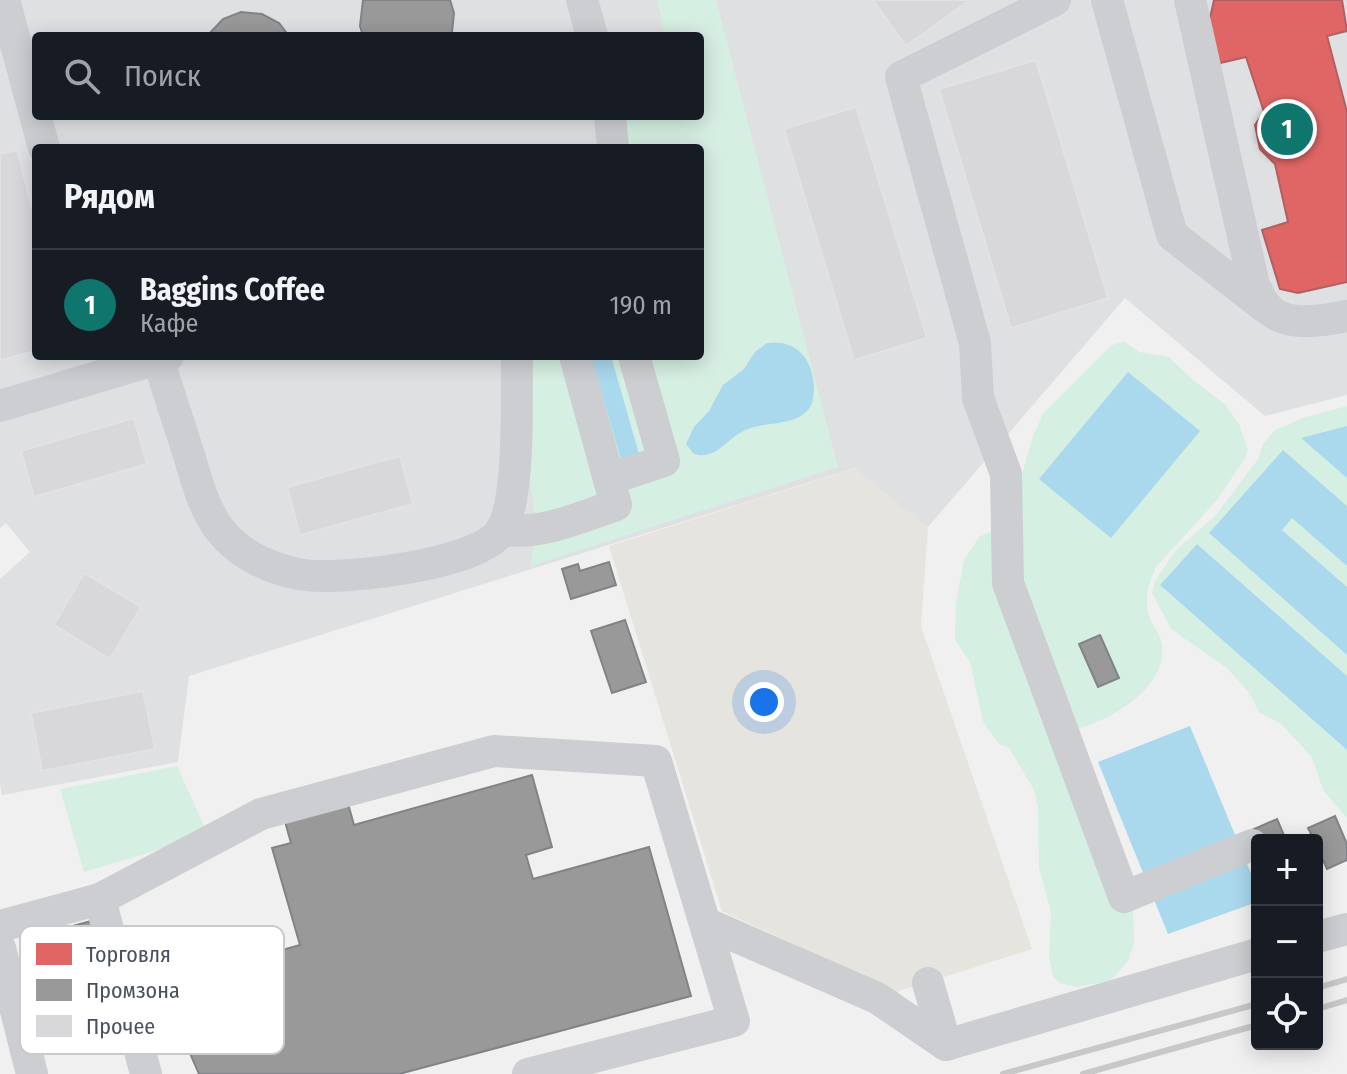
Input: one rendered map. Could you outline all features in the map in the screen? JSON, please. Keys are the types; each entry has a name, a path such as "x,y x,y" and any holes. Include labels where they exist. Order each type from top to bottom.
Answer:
{"lane":[{"path":"4,0 32,104"},
{"path":"582,0 591,32"},
{"path":"1055,0 901,77 975,343 978,398 1006,474 1008,583 1124,897 1251,845"},
{"path":"1107,0 1172,235 1284,319 1326,321 1347,316"},
{"path":"1190,0 1254,285 1268,309"},
{"path":"36,120 43,144"},
{"path":"610,120 613,144"},
{"path":"0,406 105,365 141,360"},
{"path":"164,360 201,495 219,528 238,549 257,562 301,575 362,575 432,563 479,550 501,530 509,503 515,458 517,360"},
{"path":"501,530 524,533 552,528 616,505 576,360"},
{"path":"609,479 664,461 635,360"},
{"path":"0,926 100,899 261,814 494,751 656,761 734,1021 528,1074"},
{"path":"100,899 107,926"},
{"path":"705,923 877,998 946,1045"},
{"path":"1323,935 1347,929"},
{"path":"0,948 20,1027"},
{"path":"946,1045 1251,956"},
{"path":"928,983 946,1045"},
{"path":"27,1054 32,1074"},
{"path":"141,1054 146,1074"}],"shaded area":[{"path":"0,0 1347,0 1347,395 1265,416 1125,298 928,527 855,468 189,676 178,762 2,795 0,579 30,552 6,523 0,528"},
{"path":"856,468 928,527 921,626 1032,949 896,992 722,911 609,546"}],"green space":[{"path":"657,0 716,0 838,467 531,566 535,516 529,474 526,360 704,360 704,144 626,144 622,121 704,120 704,32 664,32"},
{"path":"1125,342 1139,352 1169,357 1225,404 1239,424 1248,450 1216,501 1153,573 1147,607 1162,644 1161,661 1155,676 1132,702 1100,721 1069,732 1133,906 1134,944 1128,961 1109,981 1077,987 1060,983 1053,977 1049,956 1051,912 1039,868 1038,808 1034,790 1009,748 999,744 983,722 970,662 955,640 956,602 964,560 979,537 1008,522 1033,436 1043,414 1109,348"},
{"path":"1347,406 1347,426 1302,438 1347,478 1347,506 1283,450 1209,533 1347,655 1347,676 1197,544 1160,585 1347,750 1347,818 1323,790 1312,757 1281,724 1259,712 1249,693 1228,669 1171,629 1152,593 1155,581 1176,550 1216,515 1258,459 1263,444 1275,430 1303,418"},
{"path":"1292,517 1347,566 1347,587 1282,530"},
{"path":"177,766 208,835 84,872 60,789"}],"water":[{"path":"767,343 786,344 806,360 814,387 809,409 786,422 741,432 710,454 694,454 686,444 694,427 709,411 723,385 744,369 755,352"},
{"path":"592,360 612,360 639,454 621,460"},
{"path":"1128,372 1200,431 1111,538 1039,479"},
{"path":"1347,426 1347,478 1301,438"},
{"path":"1283,450 1347,506 1347,566 1292,518 1282,530 1347,587 1347,655 1209,533"},
{"path":"1197,544 1347,676 1347,750 1160,585"},
{"path":"1190,726 1251,873 1251,904 1168,934 1098,762"}],"building: Торговля":[{"path":"1214,0 1342,0 1347,31 1327,36 1347,112 1347,282 1298,293 1280,289 1262,230 1288,222 1275,164 1260,149 1255,125 1264,112 1246,57 1220,63 1208,27"}],"building: Промзона":[{"path":"363,0 450,0 454,13 452,32 362,32"},
{"path":"241,12 262,14 279,23 286,32 211,32 223,19"},
{"path":"609,562 616,585 571,599 562,569 578,564 580,571"},
{"path":"625,620 646,682 612,693 591,631"},
{"path":"1100,635 1119,678 1098,687 1079,644"},
{"path":"532,775 552,847 526,855 533,879 649,847 691,996 399,1074 199,1074 190,1054 284,1054 284,949 300,945 272,848 291,843 284,818 347,800 354,825"},
{"path":"1335,816 1347,844 1347,860 1327,869 1323,860 1323,834 1311,834 1308,828"},
{"path":"1277,819 1283,834 1254,834 1252,830"},
{"path":"91,921 92,926 73,926"}],"building: Прочее":[{"path":"873,0 970,0 906,46"},
{"path":"1036,60 1108,298 1011,328 939,89"},
{"path":"856,107 927,338 854,360 784,129"},
{"path":"17,150 32,208 32,352 0,360 0,154"},
{"path":"134,418 147,464 34,497 21,451"},
{"path":"400,456 413,504 300,535 287,487"},
{"path":"84,573 141,607 110,659 54,625"},
{"path":"143,691 155,749 42,771 31,713"}],"railway":[{"path":"1323,986 1347,979"},
{"path":"1323,1007 1347,1000"},
{"path":"1003,1074 1251,1006"},
{"path":"1083,1074 1251,1027"}],"place":[{"name":"Baggins Coffee","path":"1287,129"}]}
